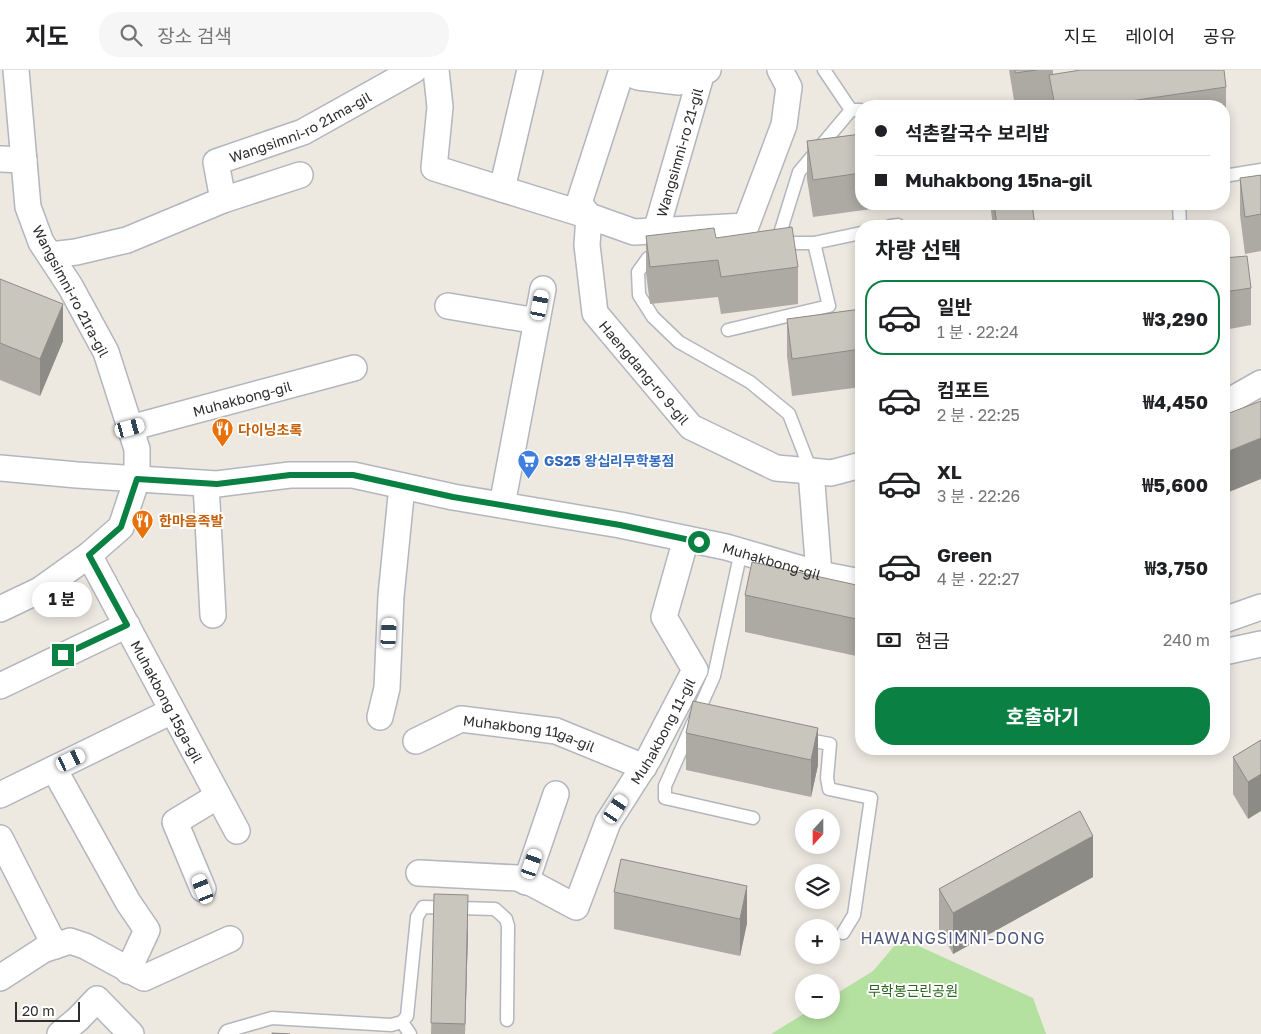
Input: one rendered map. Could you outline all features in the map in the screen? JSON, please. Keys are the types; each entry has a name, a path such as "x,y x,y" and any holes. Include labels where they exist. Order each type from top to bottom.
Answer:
{"street":[{"name":"Wangsimni-ro 21ra-gil","path":"16,70 12,160 41,242 70,286 106,352 137,449 137,479"},
{"name":"Wangsimni-ro 21ma-gil","path":"223,200 216,162 303,132 414,70"},
{"path":"436,70 440,108 434,168 589,216 634,232 746,226 784,126 789,87 780,70"},
{"path":"502,189 530,70"},
{"name":"Wangsimni-ro 21-gil","path":"589,216 579,203 622,70 638,76 679,82 705,71"},
{"name":"Wangsimni-ro 21-gil","path":"656,231 705,71"},
{"path":"50,255 76,252 127,240 223,200 300,175"},
{"name":"Haengdang-ro 9-gil","path":"589,216 587,245 595,313 691,427 776,468 831,473 855,467"},
{"path":"502,505 543,289"},
{"path":"448,306 537,321"},
{"name":"Muhakbong-gil","path":"130,428 354,368"},
{"path":"1230,401 1261,383"},
{"name":"Muhakbong-gil","path":"0,468 206,484 290,475 353,475 502,505 620,525 741,551 819,574 855,581"},
{"path":"811,470 819,574"},
{"path":"0,608 40,590 89,555 121,527 137,479"},
{"path":"206,484 212,615"},
{"path":"380,717 387,688 391,596 402,486"},
{"name":"Muhakbong 11-gil","path":"419,873 517,878 576,907 608,822 644,767 695,670 664,617 686,539"},
{"name":"Muhakbong 15ga-gil","path":"89,555 237,832"},
{"path":"1230,618 1261,607"},
{"path":"0,686 127,625"},
{"path":"1230,651 1261,644"},
{"path":"0,795 172,711"},
{"name":"Muhakbong 11ga-gil","path":"416,741 461,719 556,731 644,767"},
{"path":"54,769 128,902 147,930 128,971"},
{"path":"526,882 556,794"},
{"path":"203,889 175,822 218,796"},
{"path":"0,838 55,946"},
{"path":"0,978 43,950 70,941 85,946 144,978 230,939"},
{"path":"60,1034 97,999 131,1034"}],"lane":[{"path":"824,70 855,109"},
{"path":"855,111 799,172 772,244 814,243 855,233"},
{"path":"1230,175 1261,170"},
{"path":"728,330 828,306 814,243"},
{"path":"678,255 648,258 638,272 639,295 653,317 679,342 750,382 789,414 811,470"},
{"path":"741,551 714,676 700,718 664,786 666,798 753,818"},
{"path":"792,737 830,744 826,778 829,789 871,798 854,915 843,933"},
{"path":"225,1034 227,1031 272,1018 391,1025 402,1022 407,1016 417,917 423,907 495,909 506,919 508,926 507,1020"},
{"path":"402,1022 410,1034"}],"green space":[{"name":"무학봉근린공원","path":"901,938 1033,998 1046,1034 771,1034 795,1019 840,1019 840,991 873,971"}],"building":[{"path":"1015,70 1036,70 1015,73"},
{"path":"1081,70 1224,70 1226,87 1137,100 1054,100 1049,75"},
{"path":"855,135 855,174 813,180 807,141"},
{"path":"1261,175 1261,214 1245,217 1240,178"},
{"path":"995,210 1033,210 1034,220 996,220"},
{"path":"792,227 798,267 721,277 718,260 650,267 646,236 714,228 716,238"},
{"path":"1247,256 1251,288 1230,291 1230,257"},
{"path":"0,279 63,304 40,359 0,343"},
{"path":"855,310 855,350 792,359 787,319"},
{"path":"1261,401 1261,438 1230,451 1230,413"},
{"path":"752,562 855,585 855,619 745,595"},
{"path":"693,701 818,728 811,760 686,733"},
{"path":"1261,740 1261,774 1248,782 1233,757"},
{"path":"1080,811 1093,836 953,913 939,889"},
{"path":"621,859 747,886 740,919 614,892"},
{"path":"434,894 468,895 465,1024 431,1023"}],"place":[{"name":"다이닝초록","path":"222,448"},
{"name":"GS25 왕십리무학봉점","path":"528,479"},
{"name":"한마음족발","path":"143,539"}],"district":[{"name":"HAWANGSIMNI-DONG","path":"953,938"}],"route":[{"path":"63,655 127,625 89,555 121,527 137,479 217,484 290,475 353,475 453,497 620,525 699,542"}]}
